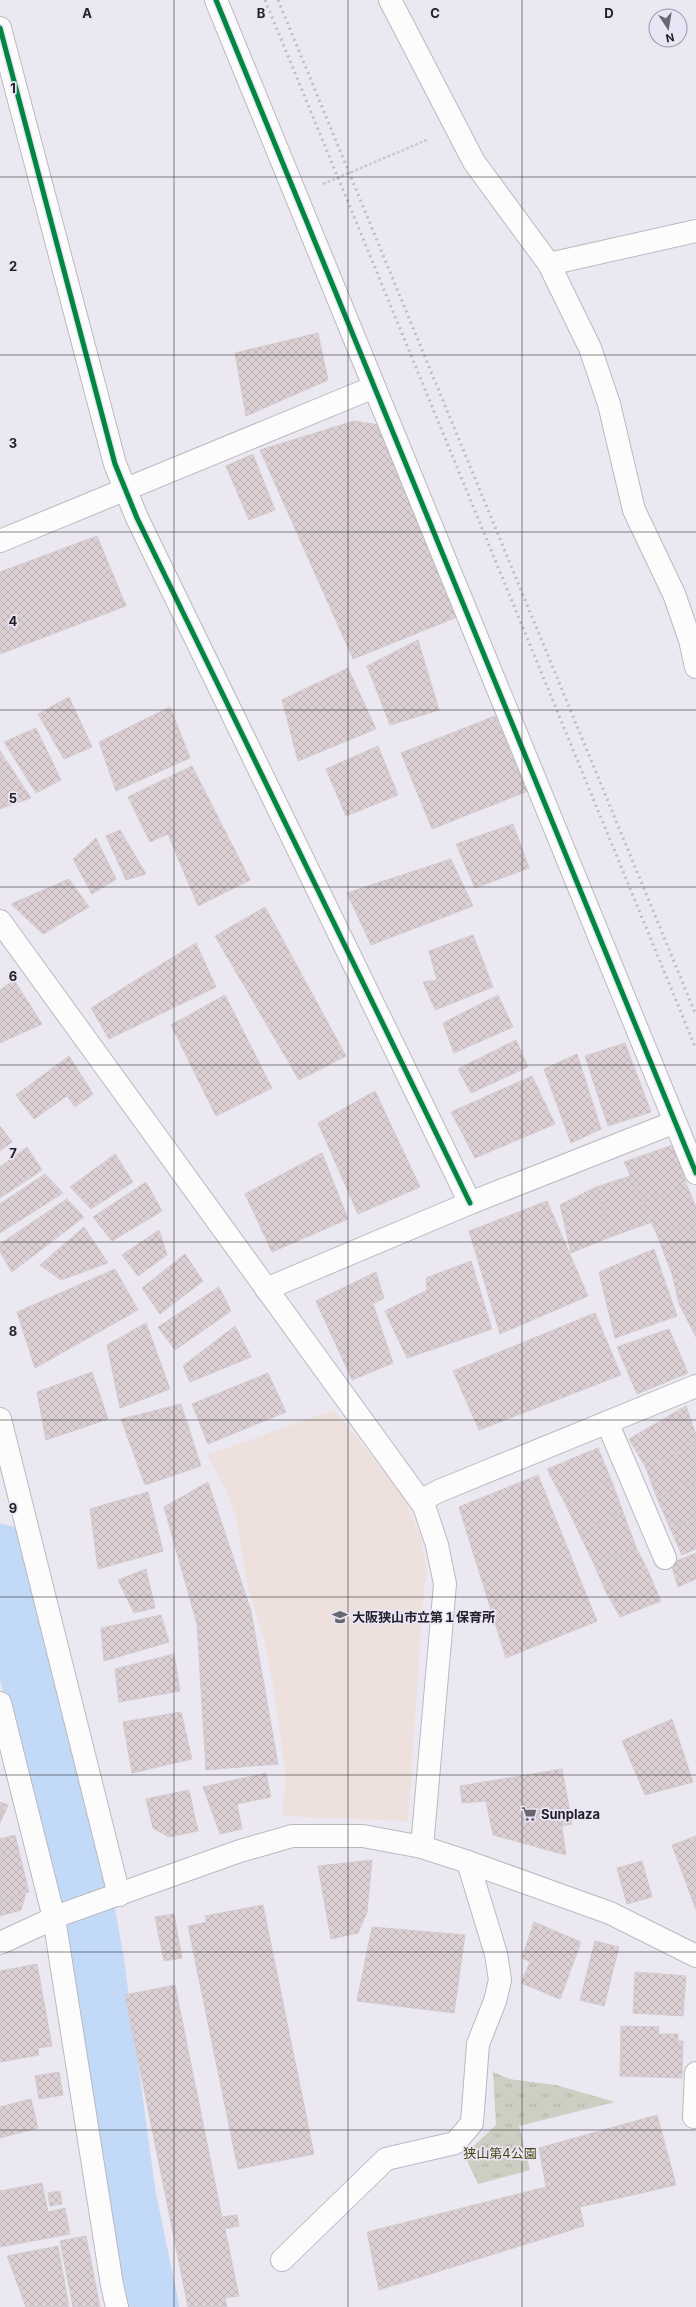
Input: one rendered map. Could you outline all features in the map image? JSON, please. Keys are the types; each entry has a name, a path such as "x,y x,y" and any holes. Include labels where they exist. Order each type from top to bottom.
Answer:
{"street":[{"path":"216,0 696,1174"},
{"path":"390,0 455,129 474,162 549,264 590,348 609,404 634,510 674,594 690,640 696,667"},
{"path":"0,28 115,464 144,532 470,1203"},
{"path":"549,264 696,231"},
{"path":"0,542 374,387"},
{"path":"0,921 420,1501 437,1545 445,1584 422,1847"},
{"path":"266,1289 470,1203 675,1122"},
{"path":"420,1501 439,1491 696,1386"},
{"path":"0,1419 111,1897"},
{"path":"607,1422 665,1558"},
{"path":"0,1703 7,1758 54,1918 112,2285 117,2307"},
{"path":"0,1943 54,1918 240,1850 292,1836 363,1836 422,1847 610,1913 696,1956"},
{"path":"282,2260 386,2159 455,2143 472,2123 478,2044 495,2001 500,1980 496,1954 468,1862"},
{"path":"694,2117 696,2073"}],"path":[{"path":"297,195 347,172 455,129"}],"shaded area":[{"name":"大阪狭山市立第１保育所","path":"334,1410 402,1493 420,1535 427,1570 423,1598 408,1821 282,1816 286,1775 274,1690 265,1643 247,1583 236,1517 226,1490 207,1455"}],"green space":[{"name":"狭山第4公園","path":"493,2072 509,2079 556,2085 615,2102 519,2126 530,2170 478,2184 464,2155 496,2125"}],"building":[{"path":"318,333 328,380 246,416 235,353"},
{"path":"354,421 379,425 457,617 353,659 260,450"},
{"path":"253,454 275,510 249,520 226,466"},
{"path":"97,536 126,606 0,654 0,572"},
{"path":"418,640 439,710 390,725 367,666"},
{"path":"348,668 376,729 298,761 282,700"},
{"path":"69,697 92,747 64,759 38,714"},
{"path":"170,707 190,758 116,791 99,742"},
{"path":"495,716 528,791 432,829 401,753"},
{"path":"36,728 61,780 36,793 4,742"},
{"path":"378,746 398,795 346,816 326,769"},
{"path":"0,751 31,798 0,809"},
{"path":"192,766 250,880 198,906 168,834 150,842 128,797"},
{"path":"513,824 529,868 475,888 456,844"},
{"path":"120,830 146,874 126,880 106,836"},
{"path":"96,838 116,879 92,894 73,859"},
{"path":"451,859 473,906 371,945 347,893"},
{"path":"69,879 89,907 43,934 11,904"},
{"path":"265,907 346,1056 299,1080 215,936"},
{"path":"473,935 493,987 435,1010 423,982 437,980 429,951"},
{"path":"196,943 216,987 109,1039 91,1008"},
{"path":"14,980 42,1024 0,1043 0,990"},
{"path":"225,995 272,1088 216,1116 171,1025"},
{"path":"498,995 513,1027 454,1053 443,1023"},
{"path":"516,1040 528,1067 471,1093 458,1069"},
{"path":"625,1043 651,1112 608,1126 585,1056"},
{"path":"577,1054 601,1129 571,1143 544,1069"},
{"path":"69,1056 93,1094 75,1107 67,1096 34,1119 16,1095"},
{"path":"532,1076 555,1124 475,1158 451,1112"},
{"path":"375,1091 420,1187 358,1214 318,1123"},
{"path":"0,1126 12,1142 0,1151"},
{"path":"673,1145 687,1186 642,1201 624,1162"},
{"path":"27,1147 42,1170 0,1198 0,1167"},
{"path":"322,1153 348,1219 272,1252 245,1194"},
{"path":"115,1154 133,1182 91,1209 70,1187"},
{"path":"45,1174 63,1193 0,1233 0,1204"},
{"path":"630,1176 652,1222 613,1236 596,1187"},
{"path":"146,1182 162,1211 112,1241 93,1217"},
{"path":"687,1186 696,1207 696,1223 657,1235 642,1201"},
{"path":"596,1187 613,1236 571,1253 560,1205"},
{"path":"67,1199 84,1217 12,1272 0,1252 0,1244"},
{"path":"547,1201 588,1296 500,1334 469,1231"},
{"path":"696,1223 696,1265 672,1274 657,1235"},
{"path":"84,1227 108,1263 61,1280 40,1265"},
{"path":"159,1230 167,1255 138,1276 122,1255"},
{"path":"654,1249 677,1316 615,1338 599,1272"},
{"path":"185,1254 203,1281 160,1314 142,1288"},
{"path":"471,1261 492,1329 407,1358 385,1311 427,1290 426,1278"},
{"path":"696,1265 696,1298 679,1304 672,1274"},
{"path":"115,1269 138,1310 35,1368 17,1312"},
{"path":"376,1272 384,1298 373,1304 393,1363 352,1380 316,1301"},
{"path":"219,1287 231,1311 175,1350 158,1327"},
{"path":"696,1298 696,1337 679,1304"},
{"path":"595,1313 621,1375 479,1430 453,1371"},
{"path":"146,1323 170,1389 120,1408 107,1345"},
{"path":"235,1326 251,1357 190,1382 183,1366"},
{"path":"669,1329 688,1373 637,1394 617,1347"},
{"path":"92,1372 108,1419 46,1440 37,1392"},
{"path":"268,1373 286,1412 208,1444 192,1404"},
{"path":"181,1404 201,1466 145,1485 121,1419"},
{"path":"686,1406 696,1435 696,1442 646,1468 629,1439"},
{"path":"696,1442 696,1480 657,1498 646,1468"},
{"path":"598,1448 612,1482 565,1503 547,1469"},
{"path":"538,1475 597,1621 506,1658 459,1507"},
{"path":"696,1480 696,1517 670,1528 657,1498"},
{"path":"208,1482 251,1611 278,1764 206,1770 197,1624 164,1507"},
{"path":"612,1482 623,1512 579,1533 565,1503"},
{"path":"148,1492 163,1551 98,1569 90,1509"},
{"path":"623,1512 636,1547 594,1564 579,1533"},
{"path":"696,1517 696,1549 682,1555 670,1528"},
{"path":"636,1547 648,1571 605,1590 594,1564"},
{"path":"696,1553 696,1579 678,1587 671,1563"},
{"path":"146,1569 155,1608 134,1613 118,1580"},
{"path":"648,1571 661,1601 620,1617 605,1590"},
{"path":"161,1615 169,1642 104,1661 101,1628"},
{"path":"174,1654 180,1691 119,1702 115,1669"},
{"path":"181,1712 192,1759 132,1773 123,1722"},
{"path":"672,1719 693,1782 645,1795 622,1741"},
{"name":"Sunplaza","path":"562,1769 572,1824 562,1826 566,1855 493,1835 486,1801 462,1803 460,1786"},
{"path":"266,1773 271,1797 237,1804 242,1829 220,1834 203,1787"},
{"path":"189,1790 198,1831 169,1837 153,1828 146,1799"},
{"path":"0,1802 8,1805 0,1823"},
{"path":"15,1835 19,1852 0,1856 0,1839"},
{"path":"696,1836 696,1910 672,1845"},
{"path":"19,1852 29,1892 0,1900 0,1856"},
{"path":"372,1860 367,1912 358,1933 331,1939 318,1866"},
{"path":"642,1861 652,1897 627,1904 617,1868"},
{"path":"26,1893 21,1910 0,1916 0,1900"},
{"path":"263,1905 314,2154 238,2169 188,1926 207,1922 205,1916"},
{"path":"174,1914 182,1958 164,1961 155,1917"},
{"path":"534,1922 581,1942 560,1999 521,1983 530,1962 522,1958"},
{"path":"372,1927 465,1935 454,2013 357,2001"},
{"path":"595,1941 619,1947 604,2006 580,2000"},
{"path":"37,1964 52,2046 38,2048 39,2055 0,2062 0,1971"},
{"path":"635,1972 686,1976 683,2016 633,2013"},
{"path":"175,1985 222,2217 237,2215 239,2226 225,2229 239,2296 225,2298 227,2307 188,2307 125,1995"},
{"path":"621,2026 659,2027 658,2034 678,2034 678,2041 683,2041 682,2078 620,2076"},
{"path":"59,2072 63,2095 39,2099 35,2076"},
{"path":"31,2099 38,2128 0,2138 0,2107"},
{"path":"657,2115 676,2185 580,2207 584,2226 379,2290 367,2232 546,2187 539,2148"},
{"path":"42,2183 48,2212 65,2208 70,2234 0,2247 0,2191"},
{"path":"60,2191 62,2204 50,2206 48,2193"},
{"path":"86,2236 100,2307 73,2307 60,2241"},
{"path":"58,2246 69,2307 26,2307 7,2256"}],"waterway":[{"path":"0,1555 67,1816 93,1962 125,2197 148,2307"}],"railway":[{"path":"265,0 696,1049"},
{"path":"278,0 696,1015"}],"cycle path":[{"path":"216,0 696,1173"},
{"path":"0,28 115,464 137,518 470,1203"}],"place":[{"name":"大阪狭山市立第１保育所","path":"340,1617"},
{"name":"Sunplaza","path":"529,1814"}]}
